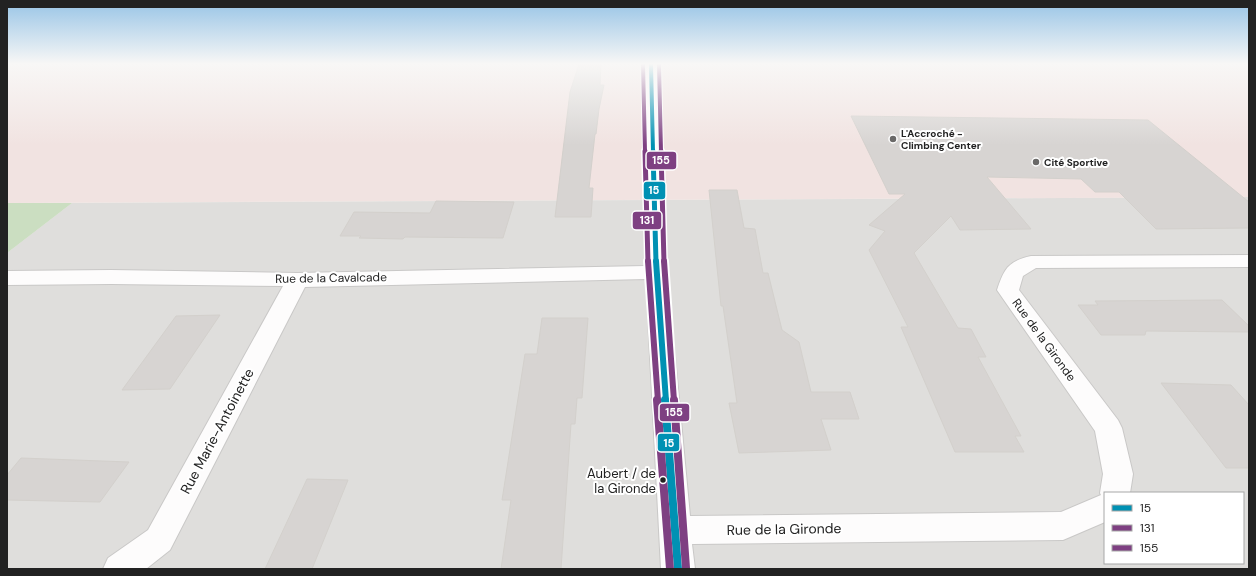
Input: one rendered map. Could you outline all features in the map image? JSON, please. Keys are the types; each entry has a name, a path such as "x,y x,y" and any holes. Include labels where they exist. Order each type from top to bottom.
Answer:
{"street":[{"path":"652,91 656,272 678,569"},
{"name":"Rue de la Gironde","path":"1115,492 1118,474 1108,428 1008,290 1013,273 1031,262 1249,261"},
{"name":"Rue de la Cavalcade","path":"7,278 111,277 297,280 656,272"},
{"name":"Rue Marie-Antoinette","path":"120,569 159,540 297,280"},
{"name":"Rue de la Gironde","path":"676,530 1063,526 1104,507"}],"shaded area":[{"path":"7,91 1249,91 1249,197 7,203"},
{"path":"1249,197 1249,569 7,569 7,253 72,203"}],"green space":[{"path":"7,203 72,203 7,253"}],"building":[{"path":"603,91 595,134 589,188 593,188 591,217 555,217 570,92"},
{"path":"851,116 1148,120 1249,202 1249,228 1156,229 1119,192 1095,192 1081,179 987,177 1031,229 960,230 951,216 914,253 958,328 971,329 986,357 978,357 1021,436 1015,436 1024,452 955,452 901,327 908,327 869,250 885,231 869,225 905,194 889,194"},
{"path":"709,190 737,190 744,228 755,229 763,273 768,273 782,330 799,342 811,392 850,392 859,419 821,419 831,450 739,453 729,403 737,403 723,306 721,306"},
{"path":"436,201 514,202 503,238 405,237 403,239 340,236 354,212 430,213"},
{"path":"1222,300 1249,326 1249,332 1146,331 1145,335 1101,335 1078,305 1098,305 1095,301"},
{"path":"220,315 170,389 122,390 176,316"},
{"path":"542,318 588,318 582,398 577,398 575,424 571,424 561,569 501,569 511,500 502,500 525,354 537,354"},
{"path":"1161,383 1231,385 1249,405 1249,468 1226,468"},
{"path":"21,458 129,462 100,502 7,500 7,475"},
{"path":"307,479 348,480 312,569 265,569"}],"transit line":[{"name":"131","path":"644,91 648,273 670,569"},
{"name":"15","path":"652,91 656,272 678,569"},
{"name":"155","path":"660,91 664,272 686,568"}],"place":[{"name":"L'Accroché - Climbing Center","path":"893,139"},
{"name":"Cité Sportive","path":"1036,162"},
{"name":"Aubert / de la Gironde","path":"663,480"}]}
